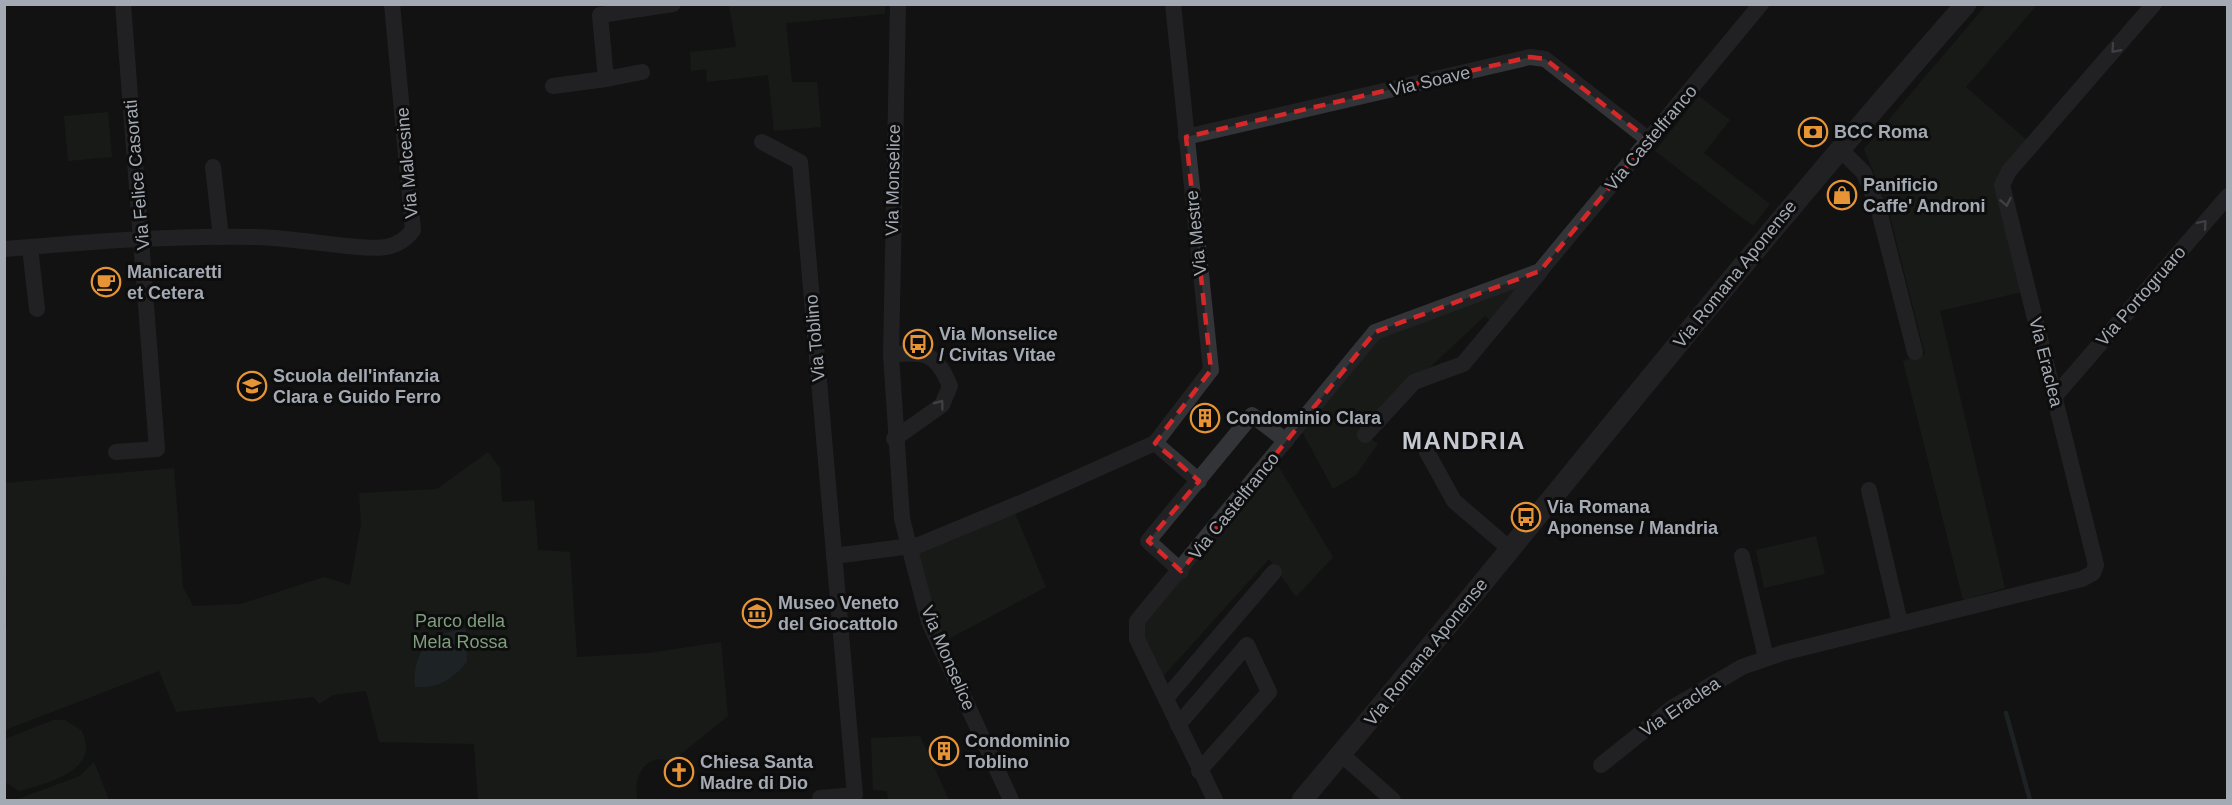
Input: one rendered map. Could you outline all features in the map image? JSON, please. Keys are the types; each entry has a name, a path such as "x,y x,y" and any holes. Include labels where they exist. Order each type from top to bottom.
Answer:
{"street":[{"name":"Via Felice Casorati","path":"116,452 157,449 123,4"},
{"name":"Via Malcesine","path":"4,249 142,239 221,237 293,239 370,248 395,246 405,242 413,230 413,221 392,4"},
{"path":"606,79 600,15 673,4"},
{"name":"Via Monselice","path":"898,4 891,355 894,439 902,519 929,622 1011,801"},
{"name":"Via Mestre","path":"908,547 1030,499 1155,443 1211,370 1173,4"},
{"name":"Via Castelfranco","path":"1365,435 1414,382 1463,364 1761,4"},
{"name":"Via Romana Aponense","path":"1302,801 1839,148 1966,4"},
{"name":"Via Eraclea","path":"1601,765 1672,708 1742,667 1766,658 1900,623 2071,582 2093,573 2096,565 2002,185 2009,171 2154,4"},
{"name":"Via Soave","path":"1186,137 1530,57 1545,59 1649,140"},
{"path":"553,86 642,72"},
{"name":"Via Toblino","path":"762,142 800,162 855,795 820,798 820,801"},
{"path":"1839,148 1864,173 1878,207 1915,352"},
{"path":"213,166 221,237"},
{"name":"Via Portogruaro","path":"2055,396 2228,196"},
{"path":"30,247 37,309"},
{"name":"Via Castelfranco","path":"1215,801 1137,639 1137,621 1181,571 1375,332 1540,271"},
{"path":"891,355 918,352 928,355 945,374 950,386 942,405 894,439"},
{"name":"Via Castelfranco","path":"1181,571 1148,542 1252,415 1286,441"},
{"path":"1155,443 1199,481"},
{"path":"1427,452 1454,501 1510,549"},
{"path":"1869,490 1900,623"},
{"path":"834,556 908,547"},
{"path":"1742,556 1766,658"},
{"path":"1166,698 1274,572"},
{"path":"1199,771 1269,692 1233,620"},
{"path":"1178,725 1246,645"},
{"path":"1341,754 1393,801"}],"highlighted area":[{"path":"1530,57 1545,59 1649,140 1540,271 1375,332 1181,571 1148,541 1199,481 1155,443 1211,370 1186,137"}],"green space":[{"path":"729,5 885,5 885,14 786,23 792,82 817,82 821,127 774,131 768,75 707,82 706,69 691,71 690,52 736,47"},
{"path":"1986,5 2037,5 1966,87 2028,141 2003,170 2022,292 1940,311 2005,588 1963,600 1903,361 1925,354 1887,205 1864,149"},
{"path":"1699,96 1730,120 1704,153 1770,204 1753,226 1655,151"},
{"path":"108,112 112,157 68,161 64,116"},
{"path":"1540,271 1495,326 1485,316 1414,382 1366,435 1378,444 1356,475 1333,489 1299,426 1375,332"},
{"name":"Parco della Mela Rossa","path":"488,452 500,468 502,502 534,500 538,550 570,552 577,657 649,653 721,642 728,716 671,762 662,759 648,763 639,776 636,792 638,800 478,800 474,744 379,742 366,691 333,695 319,704 314,697 176,712 159,671 5,730 4,627 7,627 5,483 174,468 183,587 193,606 241,604 324,577 350,585 361,524 359,493 437,489"},
{"path":"1273,457 1333,557 1296,597 1269,559 1158,682 1137,621"},
{"path":"1012,506 1046,587 939,644 908,547"},
{"path":"1816,536 1825,574 1764,588 1756,550"},
{"path":"53,720 65,720 81,730 86,744 85,755 79,765 57,779 19,791 5,782 5,739"},
{"path":"920,736 949,800 888,800 887,791 873,790 871,738"},
{"path":"94,762 109,800 15,800 80,776"}],"shaded area":[{"path":"466,629 467,662 456,674 444,682 415,687 417,663 426,646 442,634"}],"waterway":[{"path":"2006,713 2030,800"}],"place":[{"name":"BCC Roma","path":"1813,132"},
{"name":"Panificio Caffe' Androni","path":"1842,195"},
{"name":"Manicaretti et Cetera","path":"106,282"},
{"name":"Via Monselice / Civitas Vitae","path":"918,344"},
{"name":"Scuola dell'infanzia Clara e Guido Ferro","path":"252,386"},
{"name":"Condominio Clara","path":"1205,418"},
{"name":"Via Romana Aponense / Mandria","path":"1526,517"},
{"name":"Museo Veneto del Giocattolo","path":"757,613"},
{"name":"Condominio Toblino","path":"944,751"},
{"name":"Chiesa Santa Madre di Dio","path":"679,772"}],"district":[{"name":"MANDRIA","path":"1464,440"}]}
